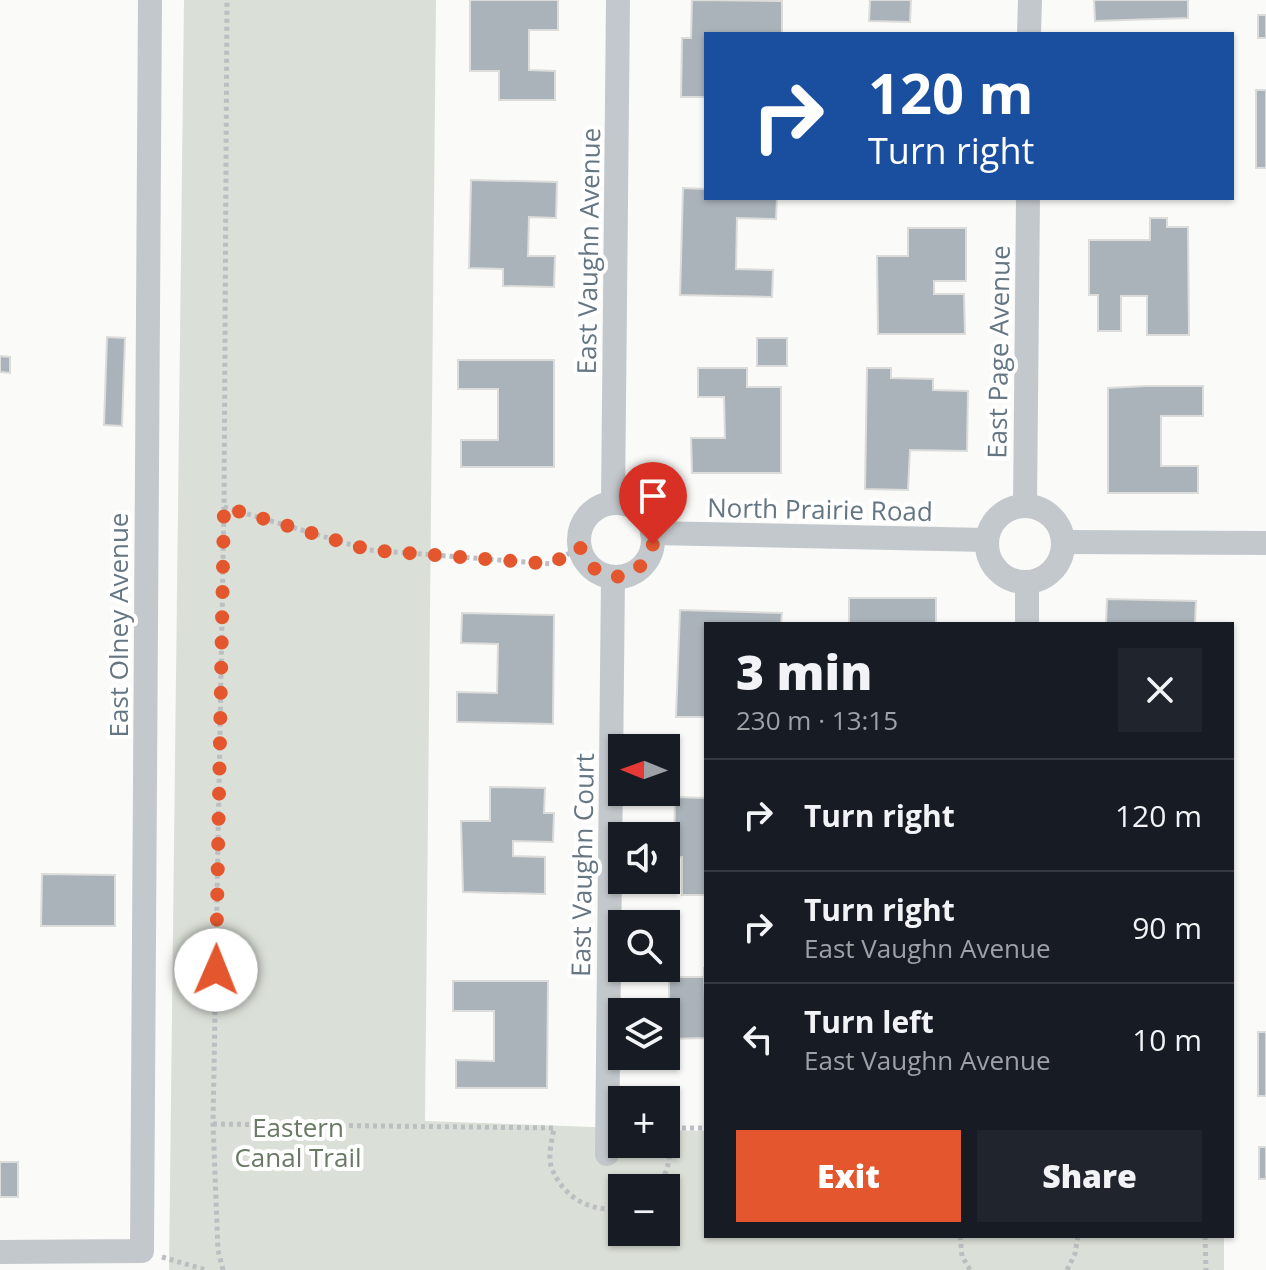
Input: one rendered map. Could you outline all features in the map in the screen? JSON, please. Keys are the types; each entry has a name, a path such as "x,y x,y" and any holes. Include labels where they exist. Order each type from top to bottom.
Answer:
{"street":[{"name":"East Olney Avenue","path":"142,1251 150,0"},
{"name":"East Vaughn Avenue","path":"613,503 618,0"},
{"path":"1029,32 1030,0"},
{"name":"East Page Avenue","path":"1025,506 1028,200"},
{"path":"613,503 638,510 650,524 652,533 653,544 644,565 624,576 613,577 591,567 580,547 579,534 591,513 613,503"},
{"path":"1025,506 1047,512 1061,530 1063,554 1050,574 1027,582 1016,582 998,571 991,562 987,540 990,529 1004,512 1025,506"},
{"name":"North Prairie Road","path":"652,533 987,540"},
{"path":"1064,542 1266,543"},
{"name":"East Vaughn Court","path":"607,1154 613,577"},
{"path":"1027,582 1027,622"},
{"path":"0,1252 142,1251"}],"path":[{"path":"223,1270 218,1250 213,1124 224,507 227,0"},
{"path":"224,507 369,550 551,564 580,547"},
{"path":"213,1124 554,1128 551,1166 570,1195 584,1205 608,1208"},
{"path":"680,1128 704,1128"},
{"path":"960,1238 962,1256 970,1270"},
{"path":"1067,1270 1075,1254 1078,1238"},
{"path":"1205,1238 1206,1270"},
{"path":"142,1251 206,1270"}],"green space":[{"name":"Eastern Canal Trail","path":"184,0 436,0 425,1121 608,1128 608,1158 680,1158 680,1130 704,1131 704,1238 1224,1238 1224,1270 169,1270"}],"building":[{"path":"470,0 558,0 558,30 529,30 529,70 555,71 555,100 499,100 499,71 470,71"},
{"path":"692,0 782,1 782,32 704,32 704,97 681,97 682,38 691,38"},
{"path":"870,0 911,0 910,22 869,21"},
{"path":"1094,0 1188,0 1188,18 1095,21"},
{"path":"1258,15 1266,15 1266,38 1258,38"},
{"path":"1256,90 1266,90 1266,168 1256,168"},
{"path":"471,180 557,182 556,218 529,217 528,256 555,256 554,287 503,286 503,269 469,268"},
{"path":"683,188 704,189 704,200 777,200 776,219 737,218 736,269 773,270 772,297 680,295"},
{"path":"1150,218 1167,218 1167,227 1188,227 1189,335 1147,335 1147,296 1121,296 1121,331 1098,331 1098,295 1089,295 1089,240 1150,240"},
{"path":"908,228 966,228 966,281 934,281 934,294 964,294 965,334 878,334 877,256 908,256"},
{"path":"107,337 125,338 122,426 104,425"},
{"path":"757,338 787,338 787,366 757,366"},
{"path":"0,356 10,357 10,373 0,372"},
{"path":"458,360 554,360 554,467 461,467 461,440 498,440 498,389 458,389"},
{"path":"698,368 747,368 747,387 781,387 781,473 692,473 691,438 725,438 724,397 698,397"},
{"path":"867,368 891,368 891,378 933,379 933,390 968,391 967,451 910,450 908,490 865,489"},
{"path":"1203,386 1203,416 1161,416 1161,466 1198,466 1198,493 1108,493 1108,388"},
{"path":"849,598 936,598 936,622 849,622"},
{"path":"1107,599 1196,601 1195,622 1106,622"},
{"path":"680,610 782,613 781,622 704,622 704,717 676,717"},
{"path":"462,613 554,615 553,724 457,722 457,692 497,693 498,644 461,643"},
{"path":"490,787 545,788 544,813 554,813 553,842 513,841 513,856 545,857 545,894 463,892 461,821 490,821"},
{"path":"680,797 704,798 704,895 682,895 680,822 675,822 675,806 680,806"},
{"path":"42,874 115,875 115,926 41,926"},
{"path":"680,977 704,977 704,1038 680,1039 680,998 669,998 669,982 680,982"},
{"path":"453,981 548,981 547,1088 456,1088 456,1060 494,1061 494,1011 453,1011"},
{"path":"1258,1032 1266,1032 1266,1096 1258,1096"},
{"path":"1259,1147 1266,1147 1266,1179 1259,1179"},
{"path":"0,1162 18,1162 18,1197 0,1197"}],"route":[{"path":"216,970 224,507 369,550 551,564 580,547 591,567 613,577 635,572 644,565 653,544"}]}
